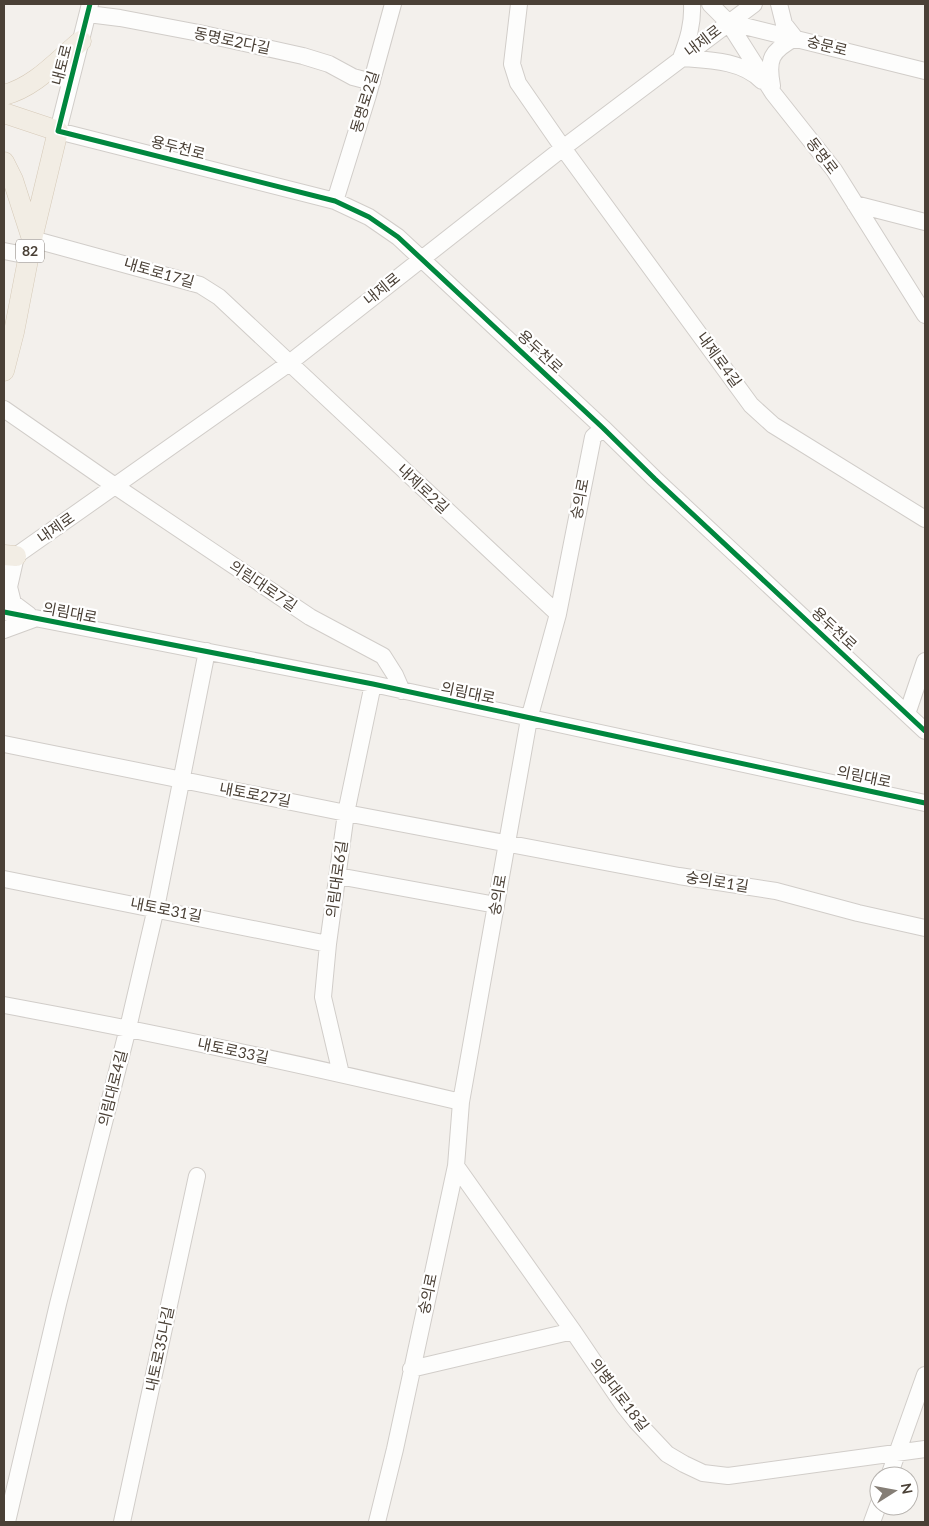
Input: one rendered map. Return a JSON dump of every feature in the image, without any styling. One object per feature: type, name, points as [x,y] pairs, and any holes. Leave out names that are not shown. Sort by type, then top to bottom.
[{"type":"main road","points":[[4,95],[17,92],[29,85],[81,41]]},
{"type":"main road","points":[[4,113],[58,131]]},
{"type":"main road","name":"내토로","points":[[4,371],[9,331],[58,131]]},
{"type":"main road","points":[[4,162],[13,180],[30,248]]},
{"type":"street","name":"동명로2길","points":[[335,200],[372,82],[393,4]]},
{"type":"street","name":"내제로4길","points":[[519,4],[512,64],[518,83],[563,148],[737,386],[756,410],[773,425],[925,519]]},
{"type":"street","points":[[692,4],[692,21],[681,58],[718,60],[751,71],[773,93]]},
{"type":"street","name":"동명로","points":[[710,4],[728,22],[773,93],[834,170],[925,315]]},
{"type":"street","name":"내제로","points":[[8,559],[288,364],[563,148],[754,4]]},
{"type":"street","points":[[773,93],[769,68],[774,54],[782,45],[795,38],[784,24],[780,4]]},
{"type":"street","name":"동명로2다길","points":[[89,9],[120,18],[303,56],[329,64],[353,77],[372,82]]},
{"type":"street","name":"내토로","points":[[58,131],[89,9]]},
{"type":"street","name":"숭문로","points":[[728,22],[925,70]]},
{"type":"street","name":"용두천로","points":[[58,131],[335,200],[369,217],[398,237],[925,731]]},
{"type":"street","points":[[855,204],[925,222]]},
{"type":"street","name":"내토로17길","points":[[4,251],[30,248],[200,285],[219,298],[288,364]]},
{"type":"street","name":"내제로2길","points":[[288,364],[558,614]]},
{"type":"street","points":[[4,409],[115,486]]},
{"type":"street","name":"숭의로","points":[[377,1522],[395,1449],[456,1166],[461,1102],[529,719],[558,614],[592,437],[603,428]]},
{"type":"street","name":"의림대로7길","points":[[115,486],[310,617],[383,656],[390,665],[402,691]]},
{"type":"street","points":[[8,559],[9,588],[13,603],[34,619]]},
{"type":"street","name":"의림대로","points":[[4,612],[373,684],[925,803]]},
{"type":"street","points":[[4,630],[34,619]]},
{"type":"street","name":"의림대로4길","points":[[7,1522],[58,1304],[128,1028],[156,908],[208,651]]},
{"type":"street","points":[[907,714],[925,661]]},
{"type":"street","name":"의림대로6길","points":[[341,1074],[323,996],[328,944],[346,813],[373,684]]},
{"type":"street","name":"내토로27길","points":[[4,744],[346,813],[507,843]]},
{"type":"street","name":"숭의로1길","points":[[507,843],[679,876],[776,891],[858,914],[925,928]]},
{"type":"street","points":[[338,876],[496,905]]},
{"type":"street","name":"내토로31길","points":[[4,879],[328,944]]},
{"type":"street","name":"내토로33길","points":[[4,1005],[128,1028],[461,1102]]},
{"type":"street","name":"의병대로18길","points":[[456,1166],[624,1406],[667,1454],[703,1473],[728,1476],[925,1449]]},
{"type":"street","name":"내토로35나길","points":[[122,1522],[197,1176]]},
{"type":"street","points":[[411,1369],[573,1331]]},
{"type":"street","points":[[892,1466],[925,1375]]},
{"type":"cycle path","points":[[90,4],[58,131],[335,201],[369,217],[398,237],[925,731]]},
{"type":"cycle path","points":[[4,612],[373,684],[925,803]]}]
